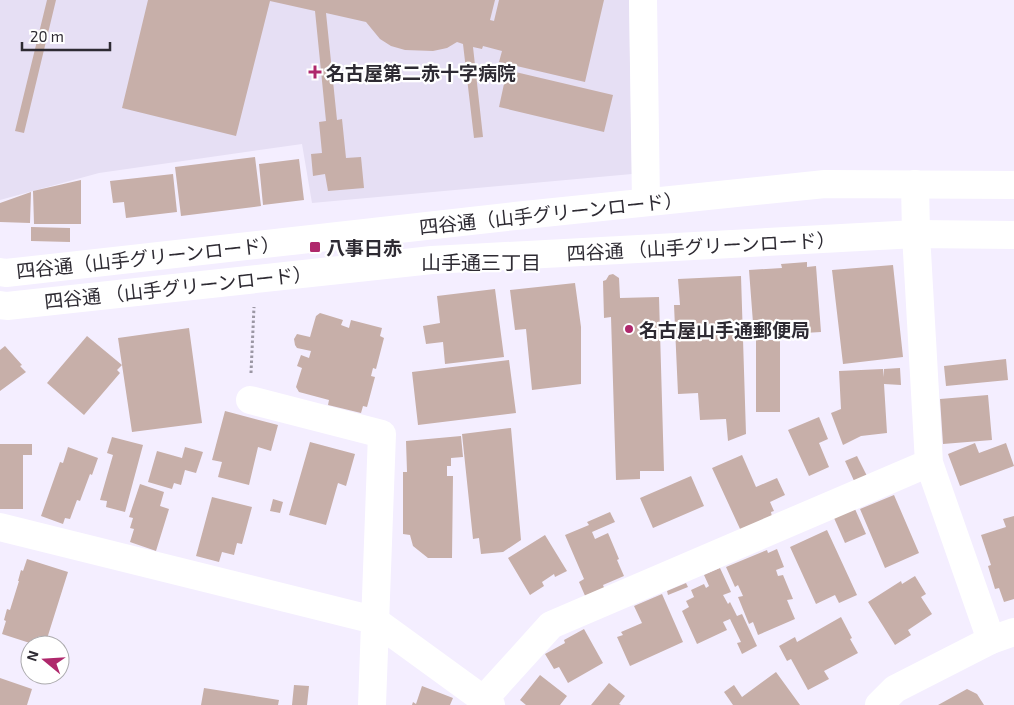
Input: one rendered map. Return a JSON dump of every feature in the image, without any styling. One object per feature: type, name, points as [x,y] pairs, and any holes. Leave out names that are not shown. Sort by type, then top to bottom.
[{"type":"street","points":[[643,0],[646,202]]},
{"type":"street","name":"四谷通（山手グリーンロード）","points":[[0,272],[6,273],[825,184],[1014,184]]},
{"type":"street","points":[[879,705],[895,689],[1003,636],[929,463],[914,184]]},
{"type":"street","name":"四谷通 （山手グリーンロード）","points":[[0,305],[7,306],[432,260],[916,234],[1014,235]]},
{"type":"street","points":[[250,400],[382,434],[372,705]]},
{"type":"street","points":[[0,527],[374,620],[487,702],[551,625],[929,463]]},
{"type":"path","points":[[250,400],[256,279]]},
{"type":"shaded area","name":"名古屋第二赤十字病院","points":[[0,0],[629,0],[632,174],[312,203],[302,144],[99,173],[0,200]]},
{"type":"building","points":[[47,0],[56,0],[24,133],[15,131]]},
{"type":"building","points":[[148,0],[495,0],[490,20],[494,21],[499,0],[604,0],[585,82],[499,62],[502,51],[483,46],[482,49],[473,47],[483,137],[474,138],[463,44],[457,42],[447,48],[433,51],[405,50],[391,46],[380,39],[366,22],[326,13],[337,120],[342,119],[346,158],[361,157],[364,188],[328,191],[325,174],[313,176],[311,154],[322,153],[319,122],[326,121],[315,11],[270,1],[236,136],[122,108]]},
{"type":"building","points":[[507,70],[613,95],[604,132],[499,107]]},
{"type":"building","points":[[255,157],[261,206],[181,216],[175,167]]},
{"type":"building","points":[[299,159],[304,200],[263,205],[259,164]]},
{"type":"building","points":[[173,174],[177,212],[126,218],[124,202],[113,203],[110,181]]},
{"type":"building","points":[[81,180],[81,224],[34,224],[33,191]]},
{"type":"building","points":[[31,192],[30,223],[0,222],[0,203]]},
{"type":"building","points":[[31,227],[70,228],[70,242],[31,241]]},
{"type":"building","points":[[807,262],[807,267],[816,266],[821,332],[754,336],[749,270],[782,268],[781,264]]},
{"type":"building","points":[[893,265],[903,357],[843,364],[832,270]]},
{"type":"building","points":[[613,274],[619,278],[620,298],[659,297],[664,471],[640,471],[640,479],[616,480],[611,317],[604,318],[603,281]]},
{"type":"building","points":[[741,276],[746,434],[728,441],[726,419],[700,420],[698,393],[678,394],[674,305],[680,305],[678,279]]},
{"type":"building","points":[[575,283],[581,327],[581,384],[532,390],[526,329],[515,330],[510,290]]},
{"type":"building","points":[[495,289],[504,357],[445,364],[443,342],[426,344],[423,326],[440,323],[437,296]]},
{"type":"building","points":[[320,313],[343,320],[341,325],[349,328],[351,320],[382,328],[380,336],[384,338],[376,369],[373,368],[371,376],[375,377],[367,407],[363,406],[361,413],[328,405],[329,400],[299,392],[296,387],[302,368],[297,366],[301,355],[309,358],[311,351],[297,348],[294,339],[297,334],[310,337],[316,316]]},
{"type":"building","points":[[189,328],[202,423],[132,432],[118,338]]},
{"type":"building","points":[[87,336],[122,365],[117,370],[120,373],[84,415],[47,383]]},
{"type":"building","points":[[756,340],[780,340],[780,412],[756,412]]},
{"type":"building","points":[[5,346],[26,372],[0,391],[0,350]]},
{"type":"building","points":[[1006,359],[1008,380],[946,386],[944,366]]},
{"type":"building","points":[[509,360],[516,413],[418,425],[412,372]]},
{"type":"building","points":[[900,368],[901,385],[884,384],[887,433],[861,436],[843,445],[831,413],[841,409],[839,371],[883,369],[884,377],[884,369]]},
{"type":"building","points":[[988,395],[992,440],[943,444],[940,399]]},
{"type":"building","points":[[225,411],[278,425],[271,451],[258,447],[249,485],[218,477],[222,462],[212,460]]},
{"type":"building","points":[[819,417],[828,439],[819,443],[829,467],[809,476],[788,430]]},
{"type":"building","points":[[511,428],[521,540],[503,552],[481,554],[479,538],[473,539],[462,434]]},
{"type":"building","points":[[461,436],[463,457],[451,458],[451,466],[447,466],[447,476],[453,476],[452,558],[428,558],[413,546],[410,535],[403,534],[403,472],[407,472],[406,441]]},
{"type":"building","points":[[112,437],[143,445],[125,512],[106,507],[107,501],[100,500],[113,455],[107,453]]},
{"type":"building","points":[[310,442],[355,454],[346,486],[338,483],[326,525],[289,515]]},
{"type":"building","points":[[975,443],[979,453],[1006,443],[1014,466],[960,486],[948,454]]},
{"type":"building","points":[[0,444],[32,444],[32,455],[23,455],[23,509],[0,509]]},
{"type":"building","points":[[68,447],[98,458],[80,501],[77,500],[70,519],[65,518],[63,524],[41,516],[60,462],[63,463]]},
{"type":"building","points":[[185,447],[203,452],[196,473],[185,470],[181,485],[174,483],[172,489],[148,482],[157,451],[182,458]]},
{"type":"building","points":[[742,455],[756,487],[777,478],[785,495],[770,502],[774,511],[771,512],[772,517],[741,531],[712,468]]},
{"type":"building","points":[[857,456],[868,478],[855,483],[845,461]]},
{"type":"building","points":[[691,476],[704,506],[653,528],[640,498]]},
{"type":"building","points":[[140,484],[164,492],[160,506],[169,509],[156,551],[130,542],[134,529],[130,528],[133,518],[129,517]]},
{"type":"building","points":[[894,495],[919,553],[885,568],[860,509]]},
{"type":"building","points":[[212,497],[252,507],[242,544],[237,543],[234,555],[222,552],[219,562],[196,556]]},
{"type":"building","points":[[273,499],[283,502],[280,513],[270,511]]},
{"type":"building","points":[[855,509],[866,534],[845,543],[834,518]]},
{"type":"building","points":[[610,512],[615,522],[592,532],[595,539],[608,533],[624,576],[603,585],[605,590],[586,598],[579,582],[584,579],[565,535],[589,525],[587,522]]},
{"type":"building","points":[[1014,516],[1014,599],[1004,602],[999,588],[995,589],[988,566],[991,565],[981,535],[1006,527],[1003,519]]},
{"type":"building","points":[[827,530],[857,595],[839,603],[835,595],[816,604],[790,547]]},
{"type":"building","points":[[545,535],[567,571],[555,577],[554,574],[542,582],[544,586],[530,595],[508,558]]},
{"type":"building","points":[[777,549],[784,567],[776,570],[778,576],[783,575],[793,599],[787,600],[795,619],[758,635],[753,622],[749,624],[738,597],[743,596],[738,585],[735,587],[726,567],[767,550],[768,553]]},
{"type":"building","points":[[27,559],[68,572],[48,635],[20,635],[20,640],[2,634],[7,609],[10,610],[21,570],[23,571]]},
{"type":"building","points":[[720,568],[731,592],[723,595],[728,604],[730,602],[737,616],[742,614],[757,646],[742,654],[737,643],[741,642],[730,619],[723,622],[727,630],[697,644],[682,611],[689,607],[686,601],[694,597],[691,590],[704,584],[706,588],[709,586],[704,575]]},
{"type":"building","points":[[915,576],[926,594],[921,597],[932,614],[908,630],[911,635],[895,645],[868,602],[901,581],[902,584]]},
{"type":"building","points":[[686,583],[688,587],[668,595],[667,591]]},
{"type":"building","points":[[662,594],[683,642],[630,666],[617,637],[623,635],[621,632],[642,623],[634,606]]},
{"type":"building","points":[[841,617],[858,653],[824,671],[829,679],[808,690],[791,659],[787,661],[779,646],[795,637],[797,642]]},
{"type":"building","points":[[584,629],[603,663],[568,683],[559,667],[554,669],[545,654],[565,643],[564,640]]},
{"type":"building","points":[[776,672],[800,705],[733,705],[724,692],[734,685],[742,697]]},
{"type":"building","points":[[540,675],[567,696],[560,705],[526,705],[520,700]]},
{"type":"building","points":[[0,678],[32,689],[27,705],[0,705]]},
{"type":"building","points":[[609,683],[625,696],[619,704],[621,705],[591,705]]},
{"type":"building","points":[[294,685],[309,686],[307,705],[292,705]]},
{"type":"building","points":[[422,686],[453,698],[450,705],[412,705],[413,702],[416,704]]},
{"type":"building","points":[[204,688],[279,700],[278,705],[201,705]]},
{"type":"building","points":[[967,689],[977,694],[984,705],[938,705]]},
{"type":"place","name":"名古屋第二赤十字病院","points":[[315,72]]},
{"type":"place","name":"八事日赤","points":[[315,247]]},
{"type":"place","name":"名古屋山手通郵便局","points":[[629,329]]},
{"type":"district","name":"山手通三丁目","points":[[481,262]]}]
